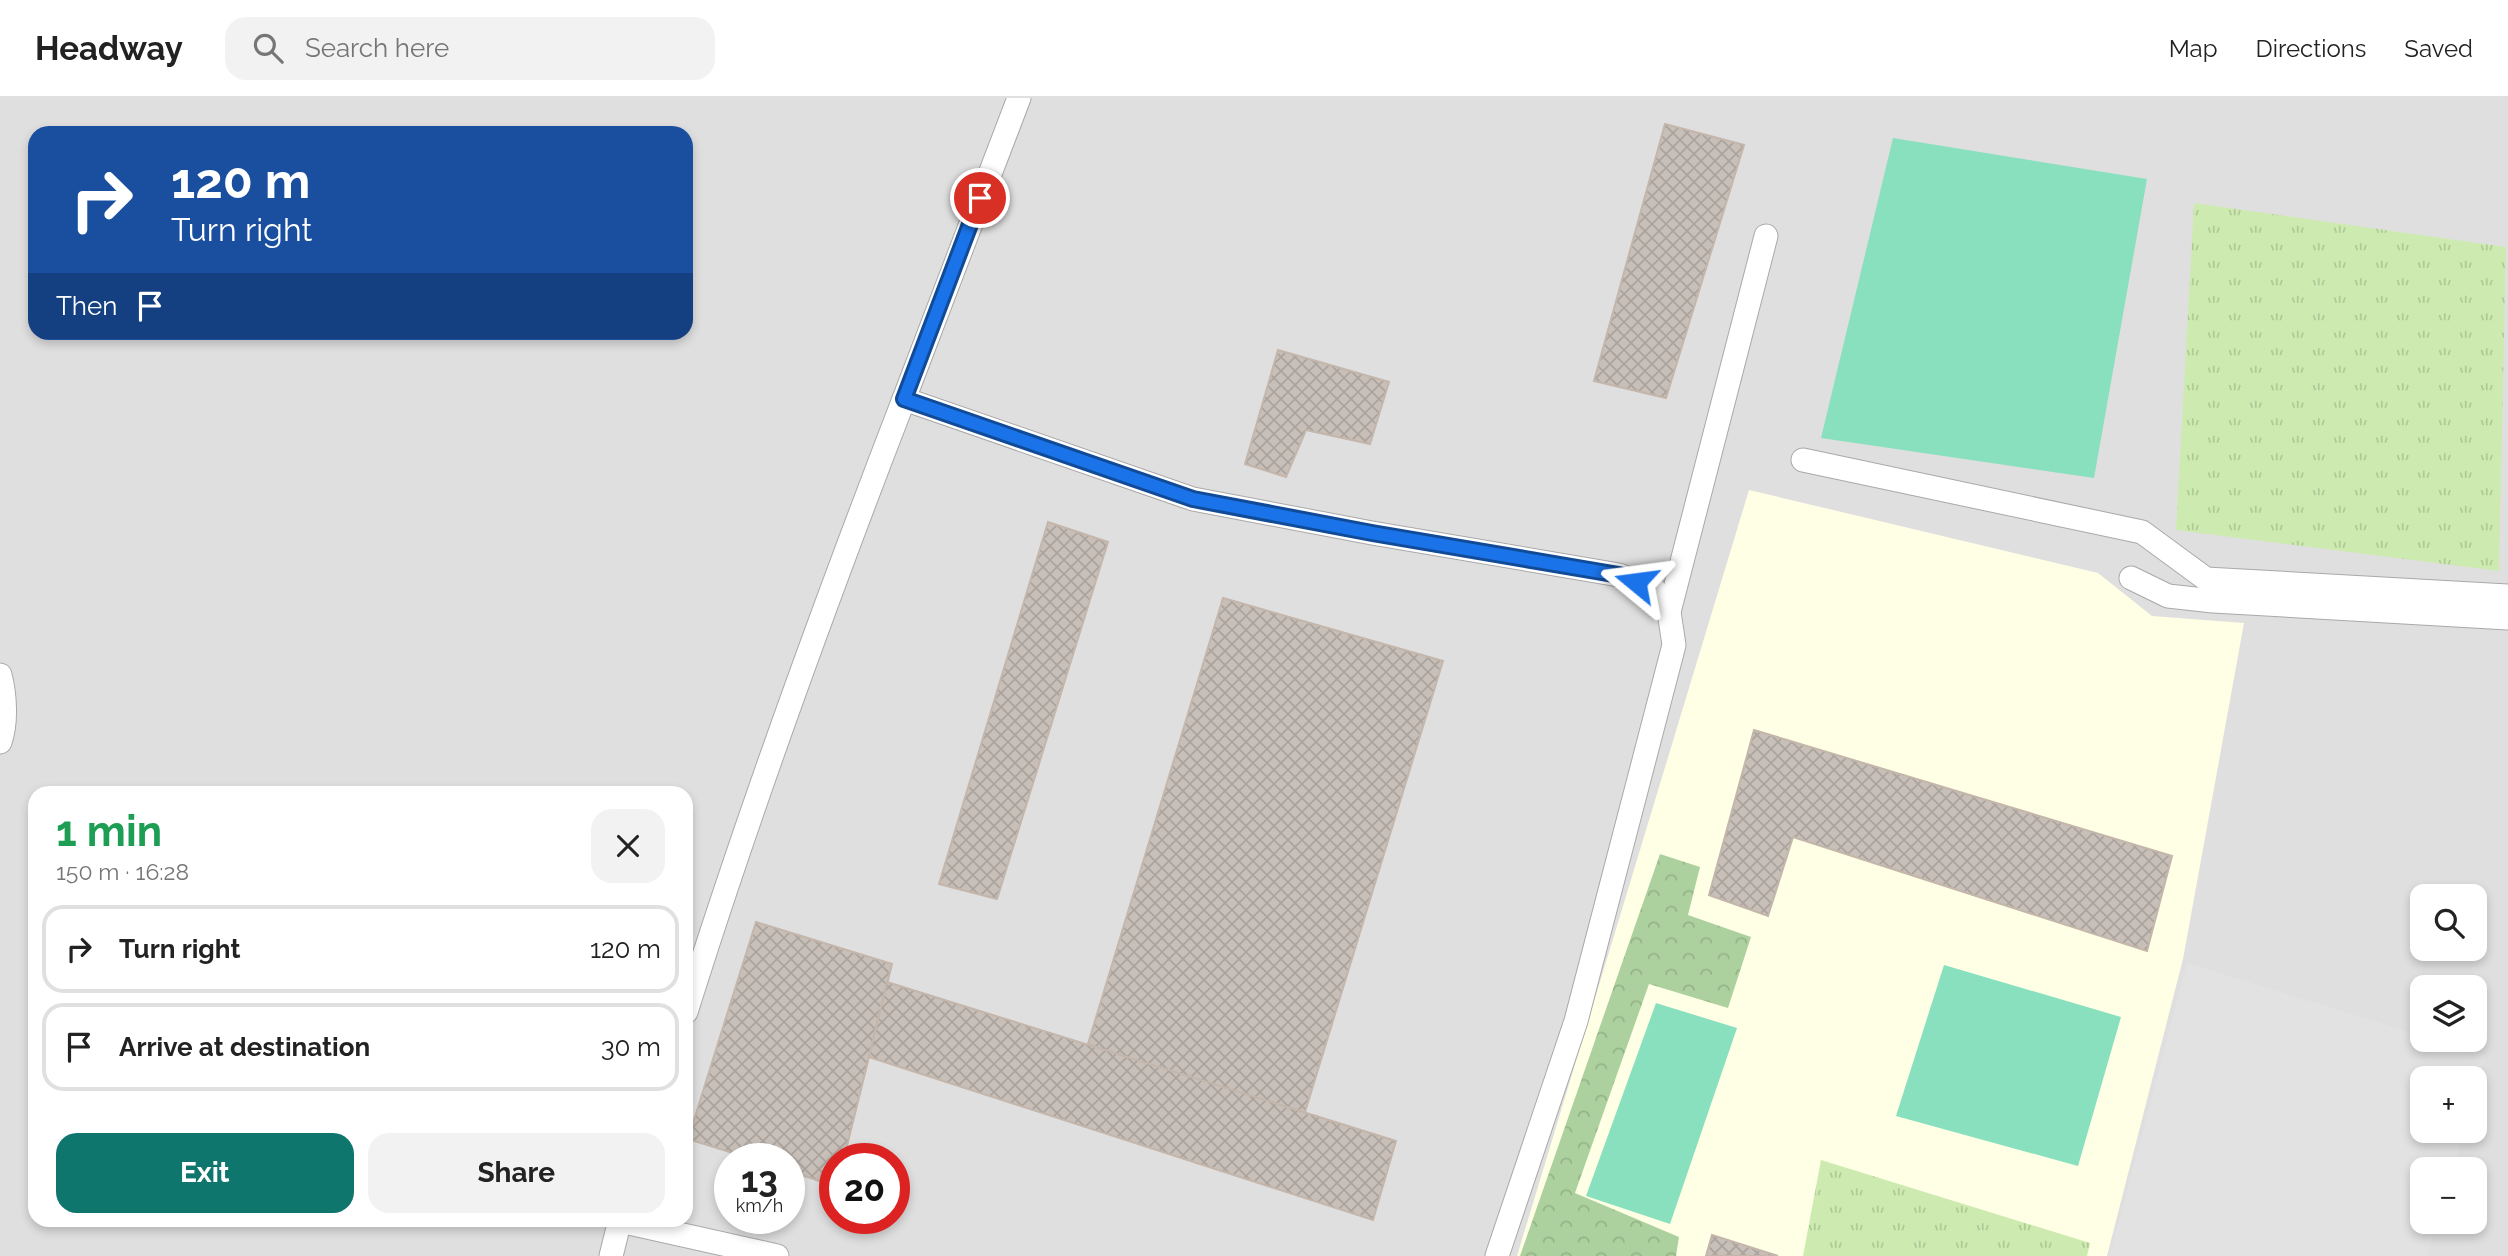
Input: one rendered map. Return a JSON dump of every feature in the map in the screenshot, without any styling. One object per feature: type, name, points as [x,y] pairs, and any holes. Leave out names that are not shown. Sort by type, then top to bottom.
[{"type":"lane","points":[[693,990],[732,870],[847,546],[1019,98]]},
{"type":"lane","points":[[1497,1256],[1576,1021],[1674,645],[1669,612],[1766,236]]},
{"type":"lane","points":[[904,399],[1193,499],[1619,575],[1654,589],[1669,612]]},
{"type":"lane","points":[[1802,460],[2142,532],[2206,579],[2508,596]]},
{"type":"lane","points":[[2131,578],[2168,596],[2190,599],[2284,607],[2508,618]]},
{"type":"lane","points":[[0,675],[3,687],[3,734],[0,742]]},
{"type":"lane","points":[[611,1256],[618,1227]]},
{"type":"lane","points":[[647,1227],[777,1256]]},
{"type":"shaded area","points":[[0,98],[2508,98],[2508,1256],[0,1256]]},
{"type":"shaded area","points":[[1749,490],[2098,573],[2152,616],[2244,623],[2183,959],[2107,1256],[1517,1256]]},
{"type":"shaded area","points":[[2187,963],[2410,1032],[2410,1052],[2476,1052],[2486,1055],[2483,1066],[2410,1066],[2410,1143],[2461,1143],[2456,1157],[2410,1157],[2410,1234],[2433,1234],[2427,1256],[2110,1256]]},
{"type":"green space","points":[[1893,138],[2147,179],[2094,478],[1821,438]]},
{"type":"green space","points":[[2194,203],[2506,247],[2499,571],[2176,530]]},
{"type":"green space","points":[[1660,854],[1700,867],[1688,915],[1751,937],[1728,1008],[1649,984],[1575,1193],[1679,1237],[1676,1256],[1520,1256]]},
{"type":"green space","points":[[1944,965],[2121,1017],[2078,1166],[1896,1116]]},
{"type":"green space","points":[[1656,1003],[1737,1028],[1670,1224],[1586,1196]]},
{"type":"green space","points":[[1821,1160],[2090,1243],[2087,1256],[1803,1256]]},
{"type":"building","points":[[1665,124],[1744,145],[1666,398],[1594,381]]},
{"type":"building","points":[[1278,350],[1389,382],[1370,444],[1306,430],[1286,477],[1245,464]]},
{"type":"building","points":[[1048,522],[1108,542],[997,899],[939,884]]},
{"type":"building","points":[[1223,598],[1443,661],[1302,1122],[1088,1044]]},
{"type":"building","points":[[1754,730],[2172,856],[2147,951],[1793,837],[1768,916],[1709,895]]},
{"type":"building","points":[[756,922],[892,964],[848,1143],[819,1143],[819,1181],[805,1176],[805,1143],[714,1143],[714,1147],[693,1141],[693,1123]]},
{"type":"building","points":[[887,982],[1396,1141],[1373,1220],[869,1057]]},
{"type":"building","points":[[1712,1235],[1778,1256],[1706,1256]]},
{"type":"route","points":[[980,198],[904,399],[1193,499],[1619,575],[1636,582]]}]
